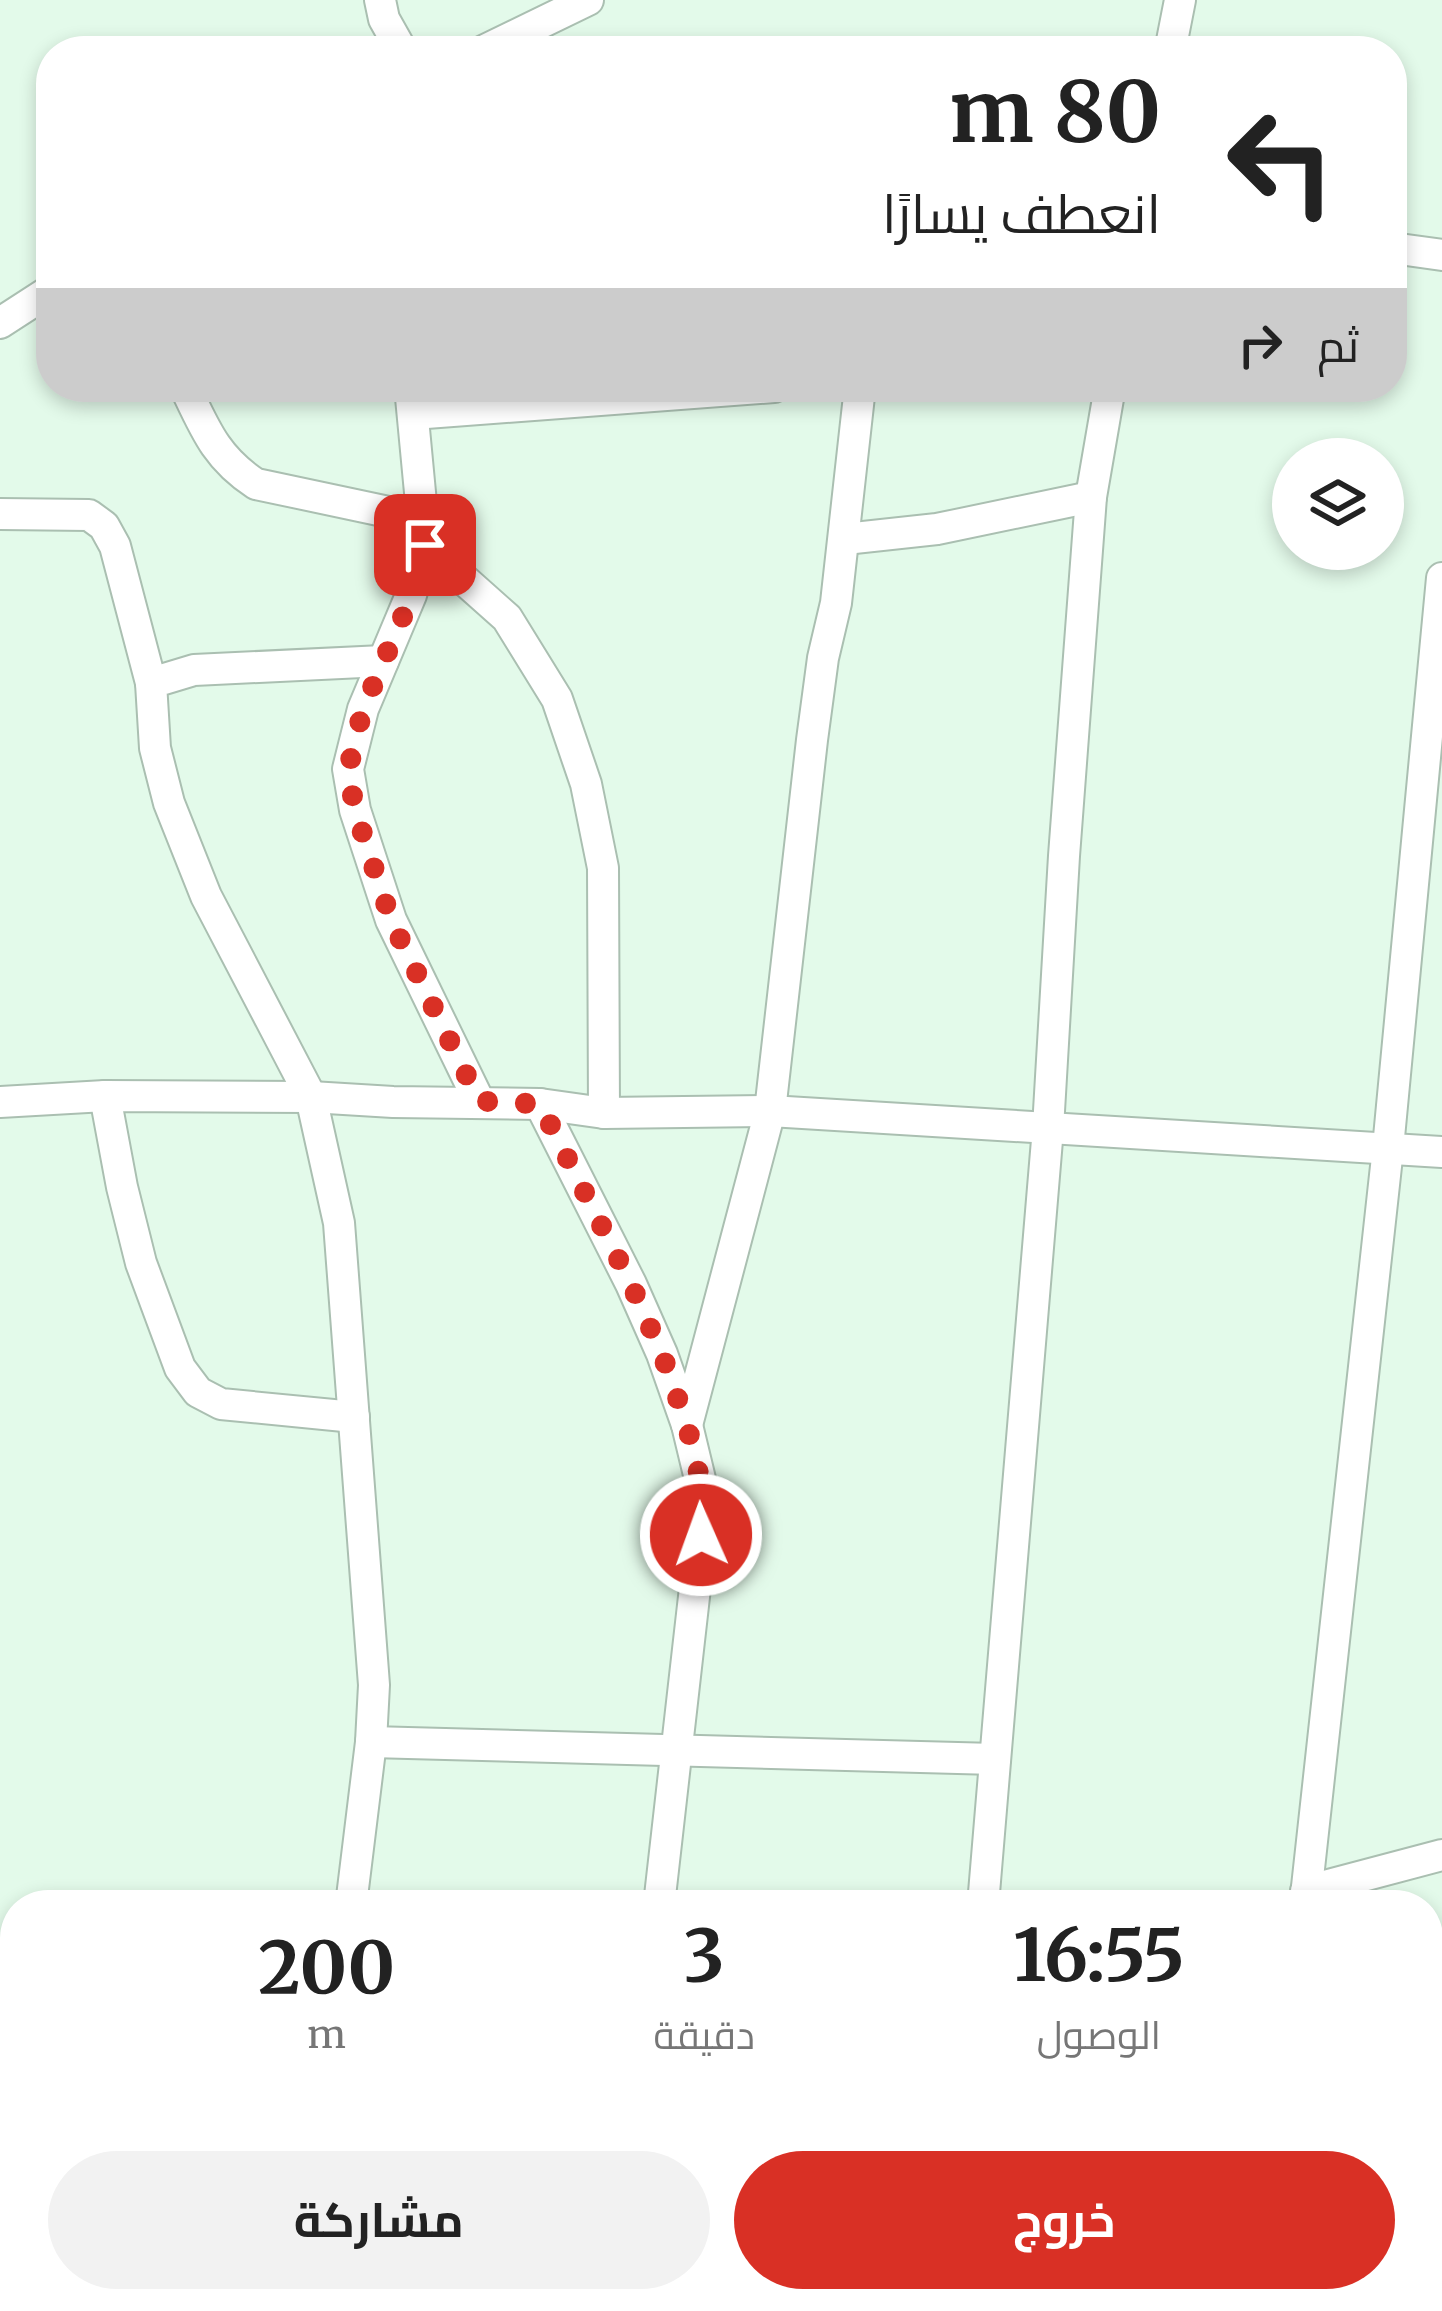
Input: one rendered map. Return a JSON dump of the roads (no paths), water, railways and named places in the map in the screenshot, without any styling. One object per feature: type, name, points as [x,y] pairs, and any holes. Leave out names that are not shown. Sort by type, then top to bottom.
[{"type":"street","points":[[380,0],[394,36]]},
{"type":"street","points":[[513,36],[588,0]]},
{"type":"street","points":[[1173,36],[1180,0]]},
{"type":"street","points":[[1407,250],[1442,255]]},
{"type":"street","points":[[0,323],[36,300]]},
{"type":"street","points":[[192,402],[211,442],[233,469],[256,484],[423,532],[507,618],[557,699],[586,784],[603,868],[604,1113]]},
{"type":"street","points":[[412,402],[423,532],[412,595],[363,709],[348,770],[355,810],[391,920],[479,1101]]},
{"type":"street","points":[[687,1425],[770,1111],[815,719],[845,539],[859,402]]},
{"type":"street","points":[[984,1890],[1048,1128],[1091,497],[1107,402]]},
{"type":"street","points":[[845,539],[937,529],[1091,497]]},
{"type":"street","points":[[0,514],[89,515],[104,526],[116,546],[151,683],[155,748],[176,821],[206,896],[311,1096],[339,1223],[374,1685],[353,1890]]},
{"type":"street","points":[[1307,1890],[1388,1148],[1442,578]]},
{"type":"street","points":[[151,683],[194,670],[383,661]]},
{"type":"street","points":[[0,1102],[105,1096],[311,1096],[540,1104],[604,1113],[770,1111],[1442,1152]]},
{"type":"street","points":[[105,1096],[141,1263],[180,1368],[198,1392],[221,1404],[354,1418]]},
{"type":"street","points":[[540,1104],[662,1354],[700,1479],[701,1535],[661,1890]]},
{"type":"street","points":[[371,1742],[995,1759]]},
{"type":"street","points":[[1331,1890],[1442,1855]]}]
